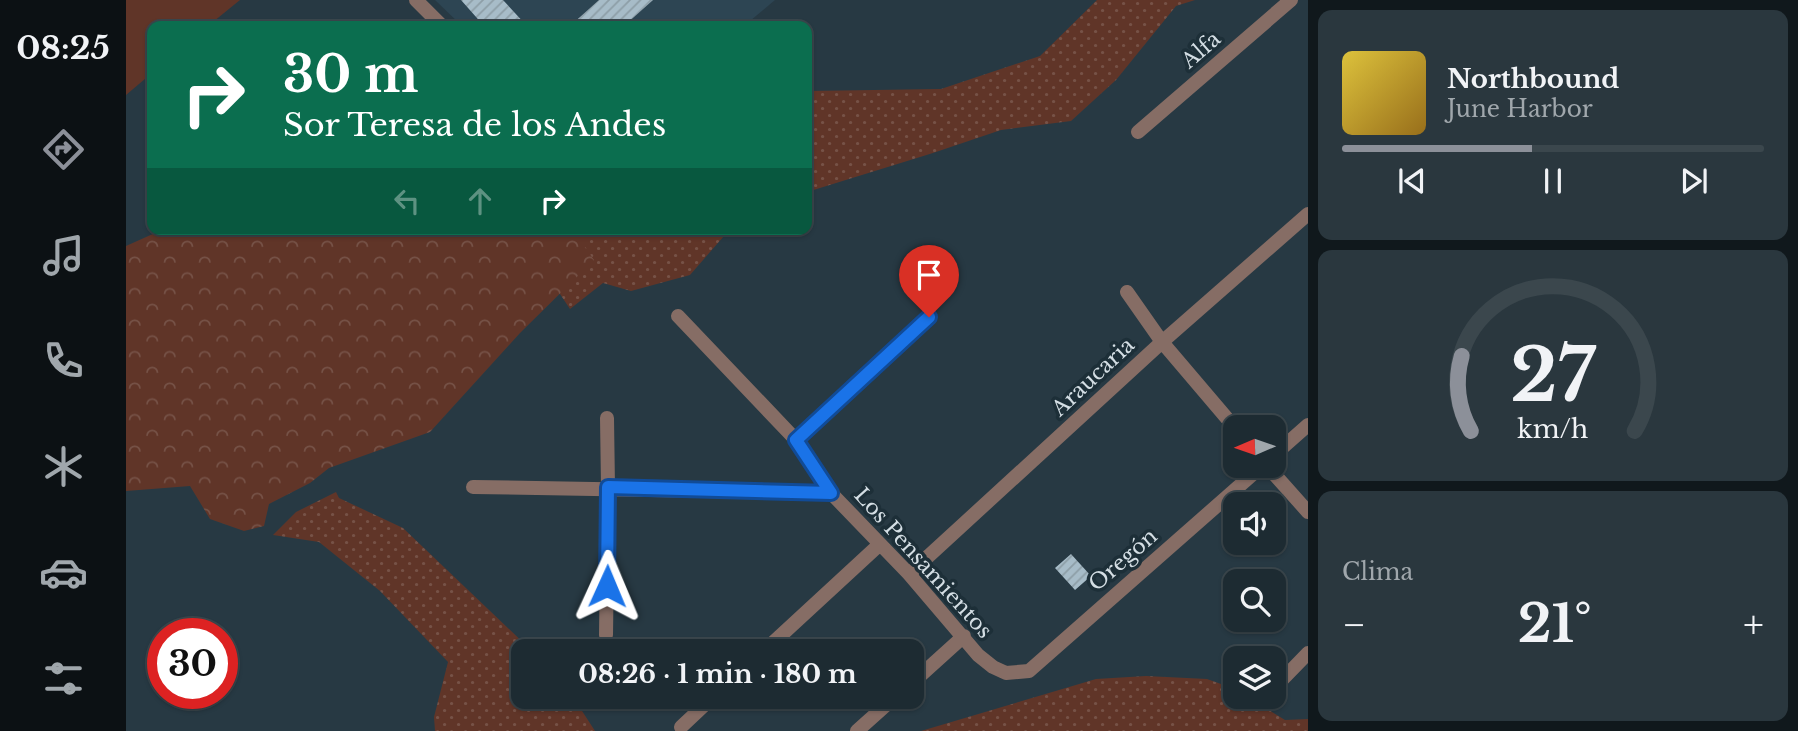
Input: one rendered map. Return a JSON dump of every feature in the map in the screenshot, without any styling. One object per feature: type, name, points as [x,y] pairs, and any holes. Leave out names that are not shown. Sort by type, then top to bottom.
[{"type":"street","points":[[416,0],[437,21]]},
{"type":"street","name":"Alfa","points":[[1138,132],[1291,0]]},
{"type":"street","name":"Araucaria","points":[[909,574],[1162,342],[1308,214]]},
{"type":"street","points":[[1127,292],[1162,342],[1224,415]]},
{"type":"street","name":"Los Pensamientos","points":[[678,316],[796,440],[831,493],[909,574],[978,655],[1006,673]]},
{"type":"street","points":[[796,440],[929,317]]},
{"type":"street","points":[[606,635],[607,418]]},
{"type":"street","points":[[1286,444],[1308,425]]},
{"type":"street","name":"Oregón","points":[[1006,673],[1028,671],[1250,478]]},
{"type":"street","points":[[1275,478],[1308,512]]},
{"type":"street","points":[[473,487],[608,487],[831,493]]},
{"type":"street","points":[[777,639],[880,544]]},
{"type":"street","points":[[924,671],[964,636]]},
{"type":"street","points":[[1286,676],[1308,653]]},
{"type":"street","points":[[681,727],[700,709]]},
{"type":"street","points":[[857,731],[882,709]]},
{"type":"shaded area","points":[[435,0],[775,0],[750,21],[457,21]]},
{"type":"green space","points":[[126,0],[240,0],[214,21],[147,21],[147,77],[126,95]]},
{"type":"green space","points":[[1097,0],[1195,0],[1176,6],[1116,80],[1071,121],[1001,130],[812,190],[812,91],[941,89],[1040,56]]},
{"type":"green space","points":[[151,235],[576,235],[594,260],[520,333],[430,432],[329,468],[310,483],[269,504],[264,526],[244,531],[210,519],[190,486],[126,491],[126,246]]},
{"type":"green space","points":[[534,235],[726,235],[690,275],[631,291],[603,283],[570,309],[544,270]]},
{"type":"green space","points":[[336,492],[339,498],[403,528],[519,639],[511,639],[511,709],[581,709],[595,731],[435,731],[434,717],[448,662],[380,591],[319,542],[273,535],[296,512]]},
{"type":"green space","points":[[1146,676],[1207,679],[1223,685],[1223,709],[1267,709],[1285,720],[1308,719],[1308,731],[921,731],[1096,679]]},
{"type":"building","points":[[461,0],[503,0],[522,21],[480,21]]},
{"type":"building","points":[[599,0],[653,0],[630,21],[576,21]]},
{"type":"building","points":[[1071,554],[1091,576],[1075,590],[1055,568]]},
{"type":"route","points":[[607,586],[608,487],[831,493],[796,440],[929,317]]}]
